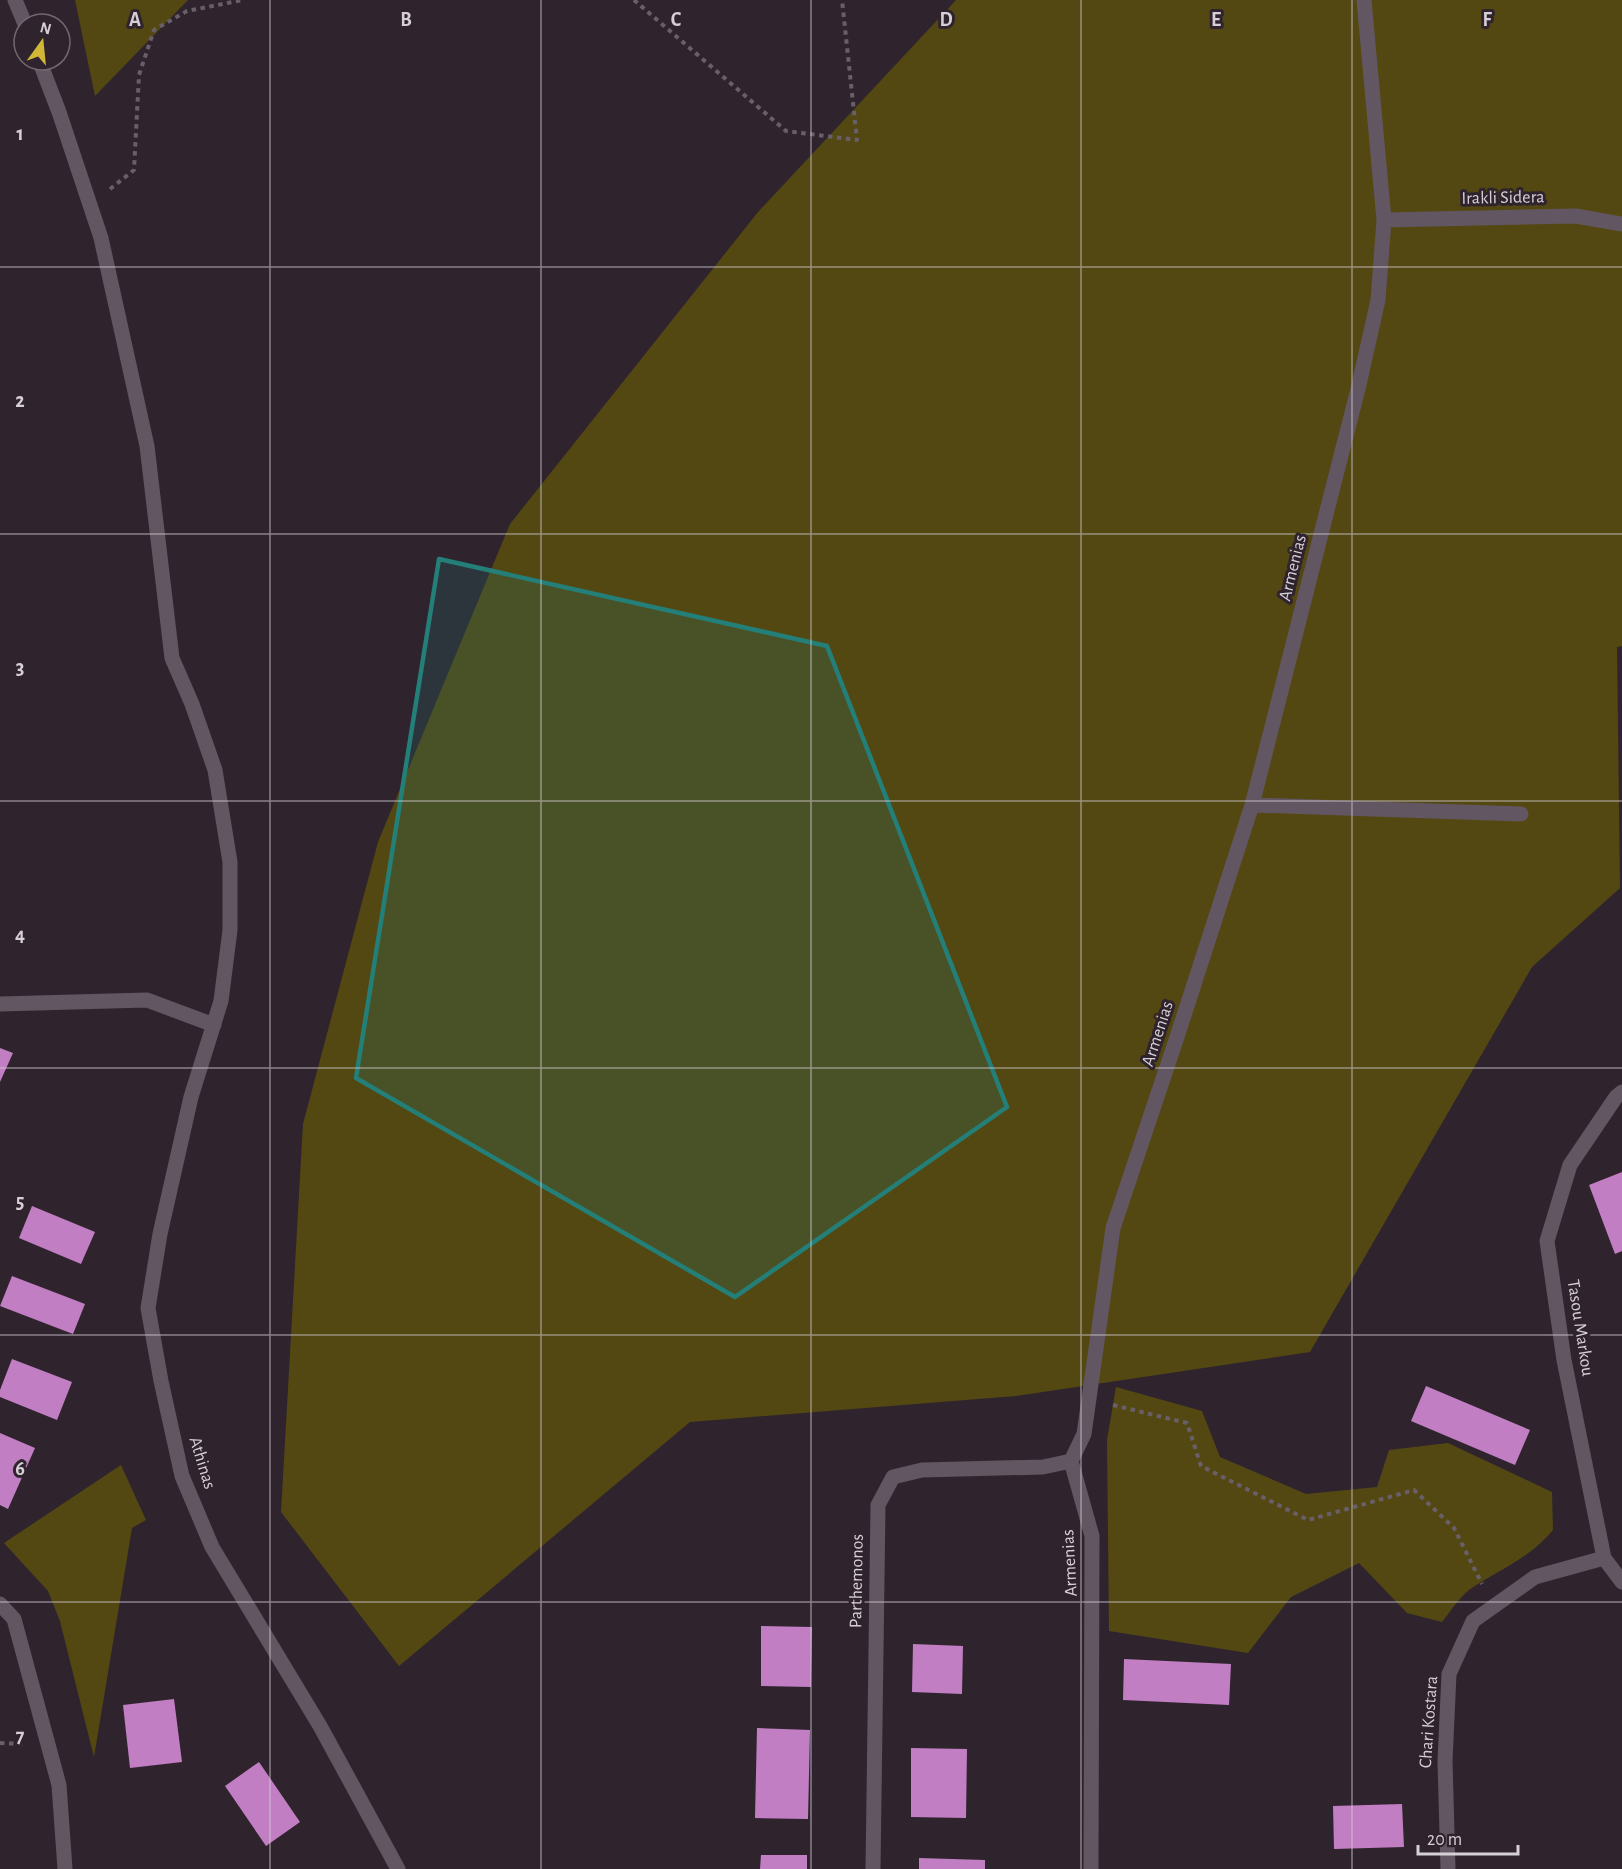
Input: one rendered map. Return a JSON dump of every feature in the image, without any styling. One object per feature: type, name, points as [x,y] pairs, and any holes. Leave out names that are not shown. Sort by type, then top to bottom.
[{"type":"street","name":"Armenias","points":[[1091,1869],[1092,1536],[1071,1461],[1084,1434],[1113,1228],[1178,1037],[1252,805],[1378,300],[1383,220],[1364,0]]},
{"type":"street","name":"Athinas","points":[[44,72],[101,238],[147,446],[172,658],[192,704],[215,770],[230,862],[230,930],[221,1001],[191,1097],[174,1167],[148,1308],[161,1381],[182,1476],[212,1547],[320,1725],[398,1869]]},
{"type":"street","name":"Irakli Sidera","points":[[1383,220],[1576,216],[1622,224]]},
{"type":"street","points":[[1252,805],[1521,814]]},
{"type":"street","points":[[0,1004],[147,1000],[214,1025]]},
{"type":"street","name":"Tasou Markou","points":[[1622,1092],[1616,1096],[1570,1165],[1547,1240],[1564,1360],[1604,1557],[1622,1582]]},
{"type":"street","name":"Parthemonos","points":[[873,1869],[878,1505],[893,1477],[922,1470],[1043,1467],[1071,1461]]},
{"type":"street","name":"Chari Kostara","points":[[1448,1869],[1445,1761],[1449,1674],[1473,1622],[1535,1577],[1604,1557]]},
{"type":"street","points":[[0,1604],[14,1619],[59,1785],[65,1869]]},
{"type":"path","points":[[89,204],[134,170],[140,75],[154,30],[187,11],[243,0]]},
{"type":"path","points":[[634,0],[786,131],[857,140],[842,0]]},
{"type":"path","points":[[1089,1400],[1187,1423],[1201,1466],[1308,1520],[1413,1490],[1454,1528],[1493,1607]]},
{"type":"highlighted area","points":[[439,559],[827,646],[1007,1107],[735,1297],[356,1078]]},
{"type":"shaded area","points":[[75,0],[188,0],[95,96]]},
{"type":"shaded area","points":[[956,0],[1622,0],[1622,646],[1617,647],[1620,888],[1532,967],[1310,1352],[1016,1396],[690,1422],[399,1666],[281,1512],[303,1124],[378,842],[510,524],[758,212]]},
{"type":"shaded area","points":[[1116,1387],[1202,1411],[1220,1457],[1306,1494],[1377,1487],[1389,1450],[1448,1443],[1552,1492],[1553,1530],[1523,1557],[1469,1590],[1442,1622],[1407,1613],[1359,1563],[1291,1597],[1248,1653],[1109,1631],[1107,1440]]},
{"type":"shaded area","points":[[121,1465],[146,1520],[132,1528],[94,1757],[60,1621],[48,1591],[4,1543]]},
{"type":"building","points":[[0,1048],[13,1053],[0,1082]]},
{"type":"building","points":[[1622,1172],[1622,1251],[1615,1254],[1589,1185]]},
{"type":"building","points":[[32,1206],[95,1232],[81,1264],[19,1238]]},
{"type":"building","points":[[12,1276],[85,1304],[73,1334],[0,1306]]},
{"type":"building","points":[[12,1359],[72,1382],[57,1420],[0,1397],[0,1390]]},
{"type":"building","points":[[1426,1386],[1530,1430],[1515,1465],[1411,1421]]},
{"type":"building","points":[[0,1433],[35,1448],[8,1509],[0,1505]]},
{"type":"building","points":[[761,1626],[812,1627],[811,1687],[761,1686]]},
{"type":"building","points":[[913,1644],[963,1646],[962,1694],[912,1692]]},
{"type":"building","points":[[1124,1659],[1231,1664],[1229,1705],[1123,1700]]},
{"type":"building","points":[[174,1699],[182,1762],[130,1768],[123,1705]]},
{"type":"building","points":[[757,1728],[810,1730],[808,1819],[755,1818]]},
{"type":"building","points":[[911,1748],[967,1749],[966,1818],[911,1817]]},
{"type":"building","points":[[259,1762],[300,1822],[266,1846],[225,1786]]},
{"type":"building","points":[[1402,1804],[1404,1847],[1334,1849],[1333,1806]]},
{"type":"building","points":[[761,1855],[807,1855],[807,1869],[760,1869]]},
{"type":"building","points":[[919,1858],[985,1860],[985,1869],[919,1869]]}]
